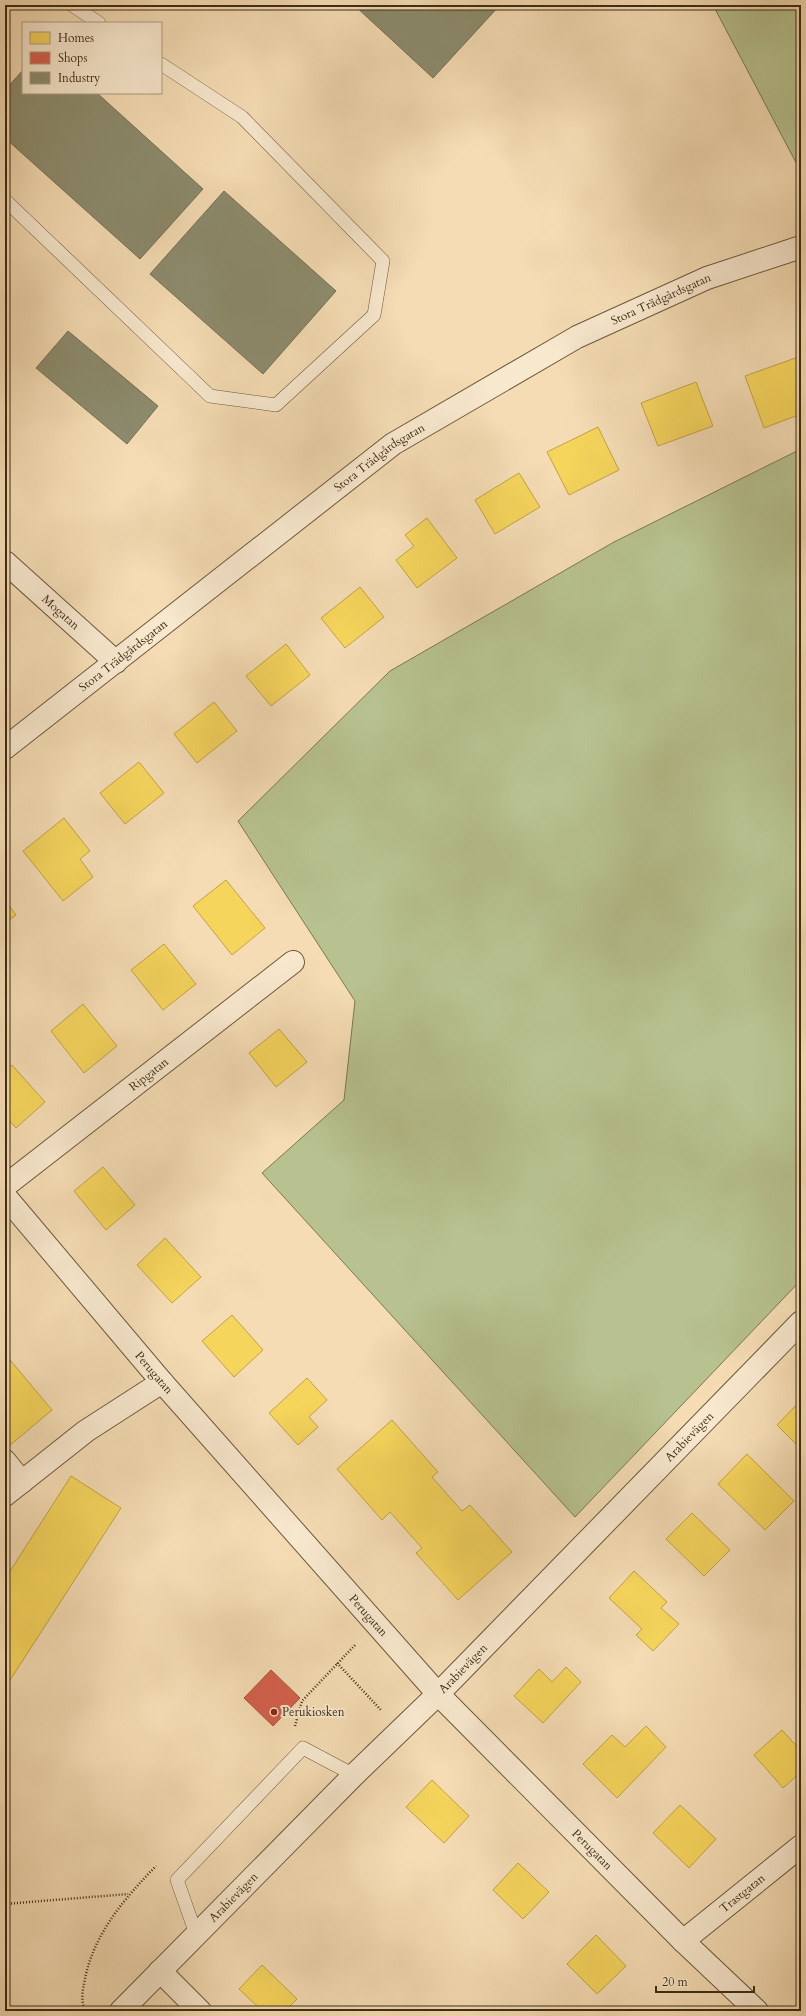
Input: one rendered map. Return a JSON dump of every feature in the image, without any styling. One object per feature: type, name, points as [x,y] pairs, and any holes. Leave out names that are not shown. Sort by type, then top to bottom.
[{"type":"street","name":"Stora Trädgårdsgatan","points":[[5,748],[393,444],[577,337],[707,278],[801,247]]},
{"type":"street","name":"Mogatan","points":[[5,562],[116,662]]},
{"type":"street","name":"Ripgatan","points":[[5,1186],[293,962]]},
{"type":"street","name":"Perugatan","points":[[5,1196],[162,1382],[438,1694],[683,1941],[757,2011]]},
{"type":"street","name":"Arabievägen","points":[[121,2011],[354,1775],[438,1694],[801,1322]]},
{"type":"street","points":[[5,1495],[86,1431],[162,1382]]},
{"type":"street","points":[[5,1461],[22,1482]]},
{"type":"street","name":"Trastgatan","points":[[683,1941],[801,1846]]},
{"type":"street","points":[[160,1971],[200,2011]]},
{"type":"lane","points":[[72,5],[98,22]]},
{"type":"lane","points":[[5,200],[210,396],[276,405],[374,315],[383,261],[242,117],[162,65]]},
{"type":"lane","points":[[196,1934],[177,1880],[303,1748],[354,1775]]},
{"type":"path","points":[[338,1663],[400,1731]]},
{"type":"path","points":[[5,1904],[128,1894]]},
{"type":"green space","points":[[713,5],[801,5],[801,172]]},
{"type":"green space","points":[[801,449],[801,1280],[575,1517],[262,1173],[344,1100],[355,1001],[238,821],[390,671],[614,542]]},
{"type":"building: Homes","points":[[801,356],[801,414],[764,428],[745,376]]},
{"type":"building: Homes","points":[[696,382],[713,426],[658,446],[641,403]]},
{"type":"building: Homes","points":[[598,427],[619,470],[569,495],[547,452]]},
{"type":"building: Homes","points":[[519,473],[540,507],[495,534],[475,500]]},
{"type":"building: Homes","points":[[427,518],[457,558],[417,588],[396,560],[414,546],[405,535]]},
{"type":"building: Homes","points":[[360,587],[384,617],[345,648],[321,618]]},
{"type":"building: Homes","points":[[286,644],[310,675],[271,706],[246,676]]},
{"type":"building: Homes","points":[[214,702],[237,731],[197,763],[174,734]]},
{"type":"building: Homes","points":[[139,762],[164,793],[125,824],[100,793]]},
{"type":"building: Homes","points":[[64,818],[90,851],[80,859],[93,877],[63,901],[23,851]]},
{"type":"building: Homes","points":[[226,880],[265,928],[232,955],[193,906]]},
{"type":"building: Homes","points":[[5,900],[16,915],[5,923]]},
{"type":"building: Homes","points":[[164,944],[196,984],[163,1010],[131,970]]},
{"type":"building: Homes","points":[[83,1004],[117,1046],[84,1073],[51,1031]]},
{"type":"building: Homes","points":[[279,1029],[307,1062],[276,1087],[249,1053]]},
{"type":"building: Homes","points":[[12,1065],[45,1102],[16,1128],[5,1116],[5,1071]]},
{"type":"building: Homes","points":[[103,1167],[135,1205],[106,1230],[74,1191]]},
{"type":"building: Homes","points":[[165,1238],[201,1277],[172,1303],[137,1265]]},
{"type":"building: Homes","points":[[232,1315],[263,1350],[234,1377],[202,1341]]},
{"type":"building: Homes","points":[[5,1354],[52,1410],[8,1447],[5,1442]]},
{"type":"building: Homes","points":[[307,1378],[327,1400],[309,1417],[318,1427],[298,1445],[269,1413]]},
{"type":"building: Homes","points":[[801,1400],[801,1449],[777,1425]]},
{"type":"building: Homes","points":[[392,1420],[438,1472],[432,1477],[462,1511],[470,1505],[512,1552],[458,1600],[416,1553],[422,1548],[390,1512],[382,1520],[337,1469]]},
{"type":"building: Homes","points":[[747,1454],[794,1501],[765,1530],[718,1484]]},
{"type":"building: Homes","points":[[71,1476],[121,1508],[5,1688],[5,1579]]},
{"type":"building: Homes","points":[[692,1513],[730,1550],[704,1576],[666,1539]]},
{"type":"building: Homes","points":[[634,1571],[667,1602],[661,1608],[679,1624],[653,1651],[636,1635],[642,1629],[609,1598]]},
{"type":"building: Homes","points":[[566,1667],[581,1682],[543,1723],[514,1696],[539,1669],[552,1682]]},
{"type":"building: Homes","points":[[646,1726],[666,1747],[617,1798],[583,1764],[612,1735],[625,1747]]},
{"type":"building: Homes","points":[[782,1730],[801,1751],[801,1772],[783,1788],[754,1755]]},
{"type":"building: Homes","points":[[432,1780],[469,1816],[444,1843],[406,1807]]},
{"type":"building: Homes","points":[[680,1805],[716,1839],[689,1868],[653,1833]]},
{"type":"building: Homes","points":[[518,1863],[549,1892],[523,1919],[493,1890]]},
{"type":"building: Homes","points":[[596,1935],[626,1966],[597,1994],[567,1964]]},
{"type":"building: Homes","points":[[262,1965],[297,1999],[285,2011],[262,2011],[239,1989]]},
{"type":"building: Shops","points":[[271,1670],[300,1698],[273,1726],[244,1698]]},
{"type":"building: Industry","points":[[354,5],[500,5],[433,78]]},
{"type":"building: Industry","points":[[22,71],[22,94],[98,94],[203,189],[140,259],[5,138],[5,90]]},
{"type":"building: Industry","points":[[224,191],[336,291],[263,374],[150,274]]},
{"type":"building: Industry","points":[[68,331],[158,406],[127,444],[36,368]]},
{"type":"place","name":"Perukiosken","points":[[274,1712]]}]
